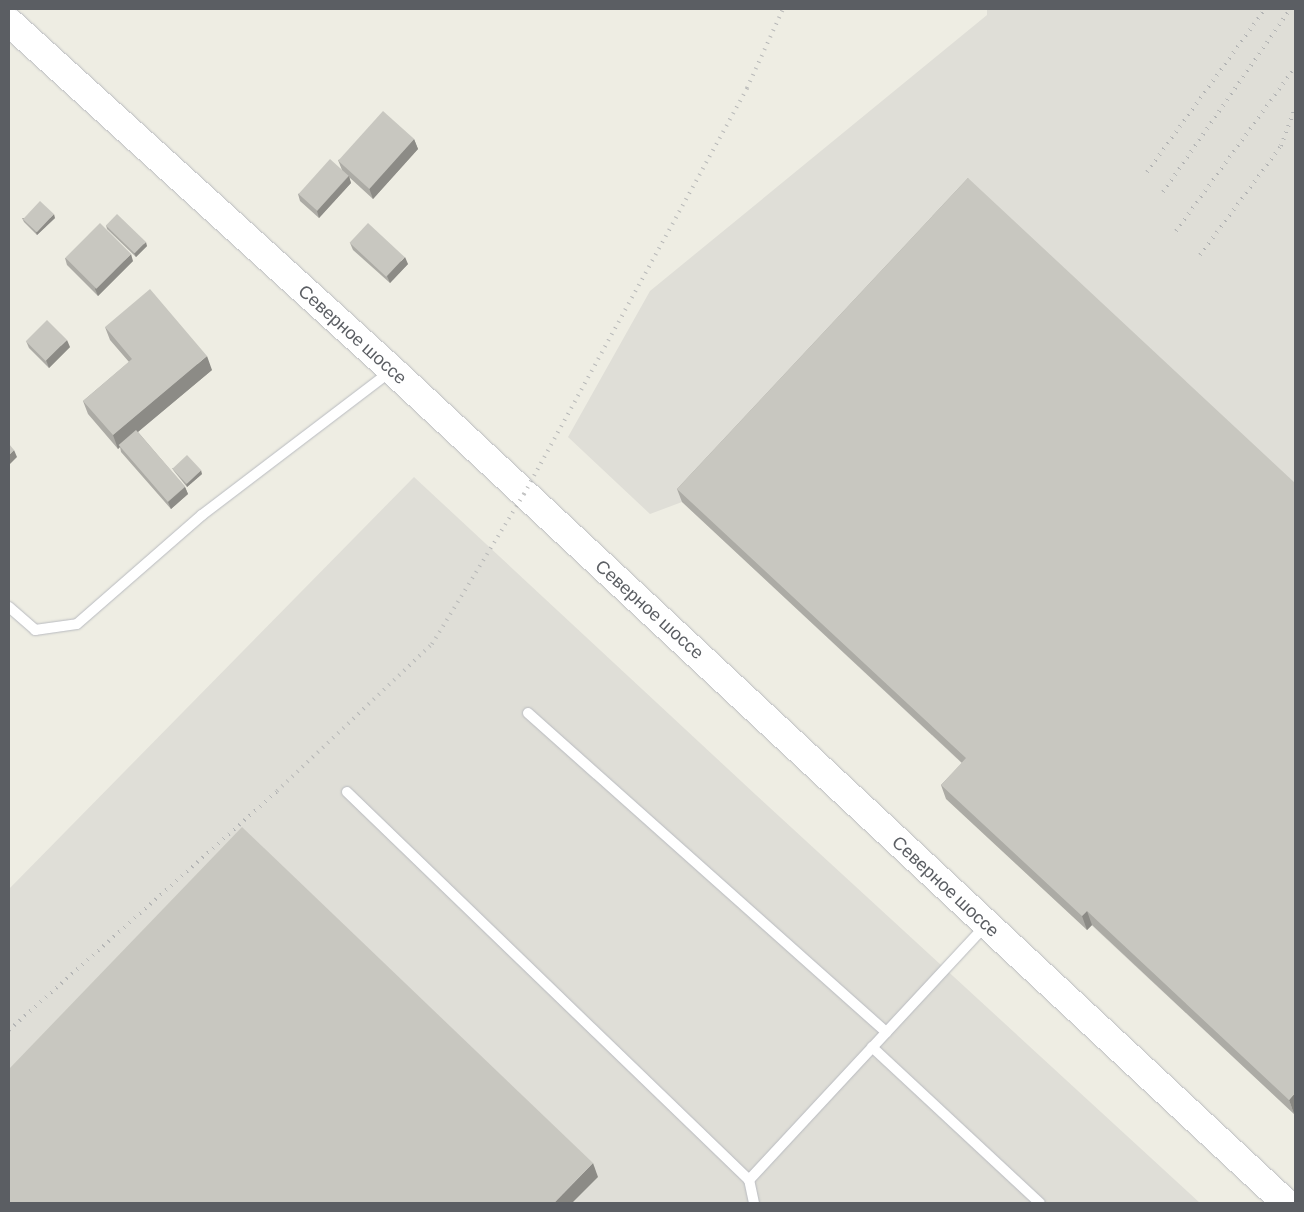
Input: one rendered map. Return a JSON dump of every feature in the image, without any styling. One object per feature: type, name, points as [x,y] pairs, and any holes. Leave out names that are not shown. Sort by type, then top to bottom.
[{"type":"main road","name":"Северное шоссе","points":[[9,22],[392,370],[1286,1203]]},
{"type":"lane","points":[[9,607],[35,630],[77,624],[202,515],[392,370]]},
{"type":"lane","points":[[528,713],[886,1032]]},
{"type":"lane","points":[[347,792],[749,1180],[754,1203]]},
{"type":"lane","points":[[749,1180],[987,924]]},
{"type":"lane","points":[[872,1047],[1040,1203]]},
{"type":"shaded area","points":[[987,9],[1295,9],[1295,1115],[1091,925],[971,772],[682,502],[650,514],[568,437],[650,291],[987,15]]},
{"type":"shaded area","points":[[414,477],[756,795],[1200,1203],[9,1203],[9,889]]},
{"type":"building","points":[[383,111],[414,139],[369,189],[338,161]]},
{"type":"building","points":[[330,159],[349,176],[317,211],[299,194]]},
{"type":"building","points":[[968,178],[1295,483],[1295,1093],[1289,1100],[1087,911],[1082,916],[941,785],[966,758],[677,489]]},
{"type":"building","points":[[40,201],[54,214],[37,232],[23,219]]},
{"type":"building","points":[[117,214],[146,242],[135,253],[106,226]]},
{"type":"building","points":[[100,223],[131,254],[96,289],[65,258]]},
{"type":"building","points":[[368,223],[405,257],[386,277],[350,243]]},
{"type":"building","points":[[150,289],[207,356],[113,435],[83,401],[132,359],[105,327]]},
{"type":"building","points":[[47,320],[67,340],[46,361],[26,341]]},
{"type":"building","points":[[136,430],[185,487],[168,502],[119,445]]},
{"type":"building","points":[[9,444],[14,450],[9,455]]},
{"type":"building","points":[[187,455],[201,470],[187,484],[172,469]]},
{"type":"building","points":[[242,827],[593,1163],[554,1203],[9,1203],[9,1069]]},
{"type":"railway","points":[[9,1030],[277,791],[432,644],[524,494],[747,88],[783,9]]},
{"type":"railway","points":[[1147,172],[1265,9]]},
{"type":"railway","points":[[1163,192],[1290,9]]},
{"type":"railway","points":[[1176,231],[1295,67]]},
{"type":"railway","points":[[1200,255],[1281,146],[1295,108]]}]
